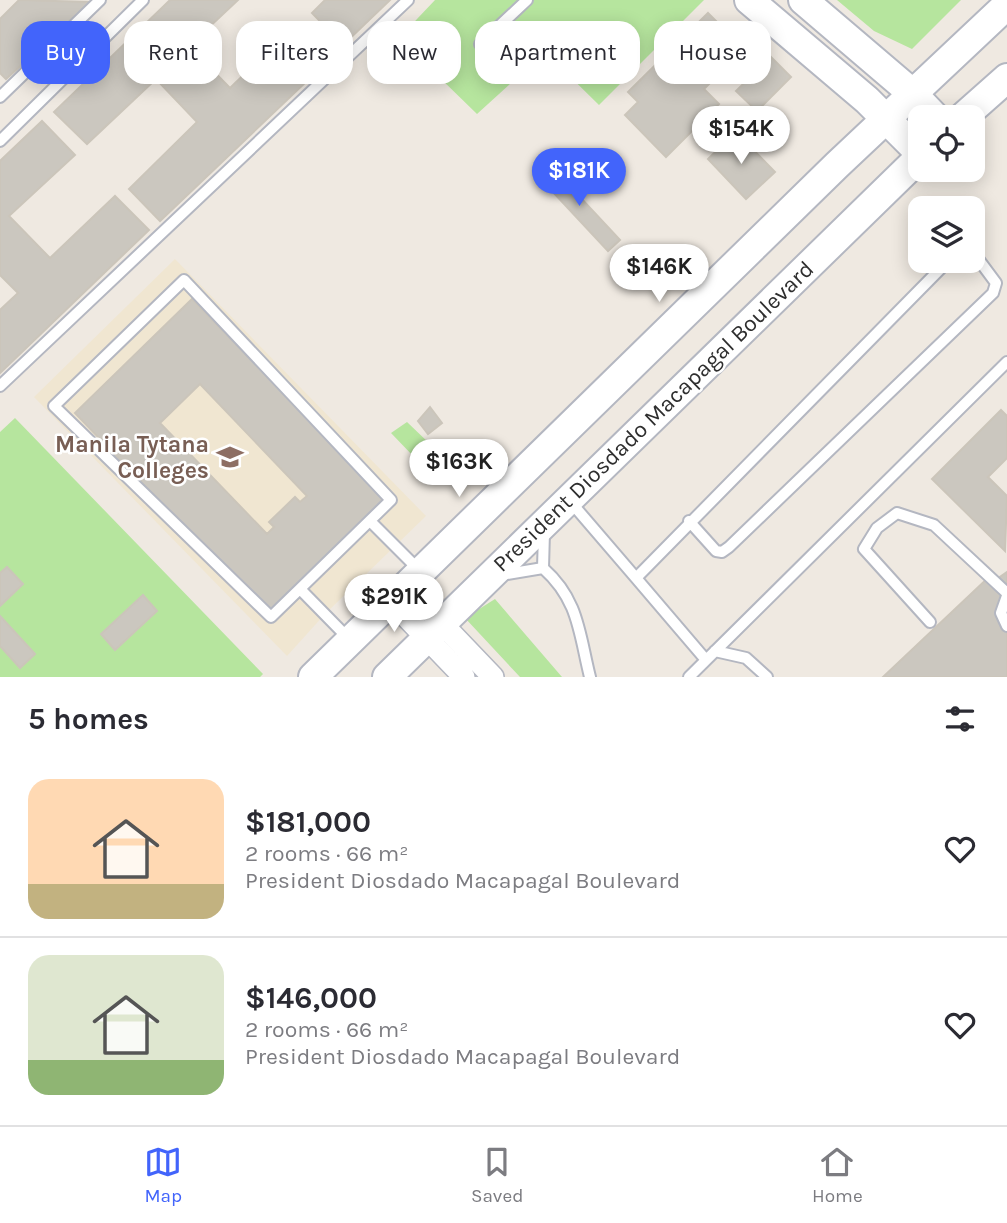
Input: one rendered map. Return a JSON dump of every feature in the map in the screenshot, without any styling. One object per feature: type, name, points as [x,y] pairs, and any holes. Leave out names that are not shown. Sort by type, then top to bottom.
[{"type":"main road","points":[[749,0],[886,118],[908,142]]},
{"type":"main road","points":[[803,0],[924,105]]},
{"type":"main road","points":[[313,677],[886,118],[1007,5]]},
{"type":"main road","points":[[977,105],[1007,78]]},
{"type":"main road","name":"President Diosdado Macapagal Boulevard","points":[[387,677],[908,167]]},
{"type":"street","points":[[406,586],[464,677]]},
{"type":"street","points":[[435,631],[493,677]]},
{"type":"lane","points":[[0,97],[100,0]]},
{"type":"lane","points":[[0,141],[143,0]]},
{"type":"lane","points":[[0,386],[408,0]]},
{"type":"lane","points":[[505,21],[527,0]]},
{"type":"lane","points":[[688,521],[716,551],[722,552],[729,547],[993,293],[996,283],[985,266]]},
{"type":"lane","points":[[636,578],[688,521],[936,273]]},
{"type":"lane","points":[[184,280],[391,500],[301,590],[271,617],[54,406],[184,280]]},
{"type":"lane","points":[[689,677],[1007,362]]},
{"type":"lane","points":[[568,498],[706,660]]},
{"type":"lane","points":[[930,622],[864,549],[877,528],[897,513],[934,525],[1007,594],[1001,613],[1007,626]]},
{"type":"lane","points":[[370,521],[406,586]]},
{"type":"lane","points":[[544,521],[543,568],[562,585],[570,598],[590,677]]},
{"type":"lane","points":[[488,578],[543,568]]},
{"type":"lane","points":[[301,590],[350,640]]},
{"type":"lane","points":[[715,651],[746,658],[767,677]]},
{"type":"shaded area","name":"Manila Tytana Colleges","points":[[175,259],[426,516],[325,614],[287,656],[34,397]]},
{"type":"green space","points":[[435,0],[704,0],[683,21],[654,21],[654,50],[640,64],[640,21],[475,21],[475,84],[510,84],[477,114],[446,84],[461,84],[461,21],[415,21]]},
{"type":"green space","points":[[837,0],[961,0],[912,49],[874,31]]},
{"type":"green space","points":[[578,84],[620,84],[599,105]]},
{"type":"green space","points":[[15,418],[263,674],[260,677],[0,677],[0,432]]},
{"type":"green space","points":[[407,422],[431,445],[415,458],[391,433]]},
{"type":"green space","points":[[495,599],[562,677],[520,677],[465,618]]},
{"type":"building","points":[[19,0],[91,2],[70,21],[21,21],[21,65],[6,79],[0,73],[0,19]]},
{"type":"building","points":[[170,0],[238,0],[216,21],[148,21]]},
{"type":"building","points":[[325,0],[390,0],[353,35],[353,21],[320,21],[312,13]]},
{"type":"building","points":[[708,13],[716,21],[700,21]]},
{"type":"building","points":[[124,44],[124,84],[151,84],[87,144],[54,112],[83,84],[110,84],[110,58]]},
{"type":"building","points":[[771,57],[791,77],[757,111],[736,91],[743,84],[771,84]]},
{"type":"building","points":[[654,66],[654,84],[709,84],[704,89],[719,104],[666,157],[625,115],[638,102],[628,92],[636,84],[640,84],[640,80]]},
{"type":"building","points":[[222,80],[230,88],[236,82],[304,84],[160,221],[129,189],[197,122],[161,84],[222,84]]},
{"type":"building","points":[[42,121],[75,155],[9,216],[50,258],[115,196],[149,230],[0,373],[0,310],[18,293],[0,275],[0,161]]},
{"type":"building","points":[[736,132],[775,172],[746,199],[708,159]]},
{"type":"building","points":[[550,165],[620,240],[608,251],[538,176]]},
{"type":"building","points":[[192,299],[389,503],[271,617],[75,413]],"holes":[[[200,384],[307,496],[300,502],[295,497],[269,522],[274,527],[267,534],[160,423]]]},
{"type":"building","points":[[430,407],[442,423],[428,434],[418,421]]},
{"type":"building","points":[[1001,410],[1007,416],[1007,458],[988,477],[1007,496],[1005,551],[932,479]]},
{"type":"building","points":[[7,567],[23,584],[0,606],[0,573]]},
{"type":"building","points":[[1007,572],[1007,677],[883,677],[990,576],[994,581]]},
{"type":"building","points":[[143,595],[157,611],[115,650],[101,634]]},
{"type":"building","points":[[0,616],[35,654],[20,668],[0,646]]},
{"type":"place","name":"Manila Tytana Colleges","points":[[230,457]]}]
